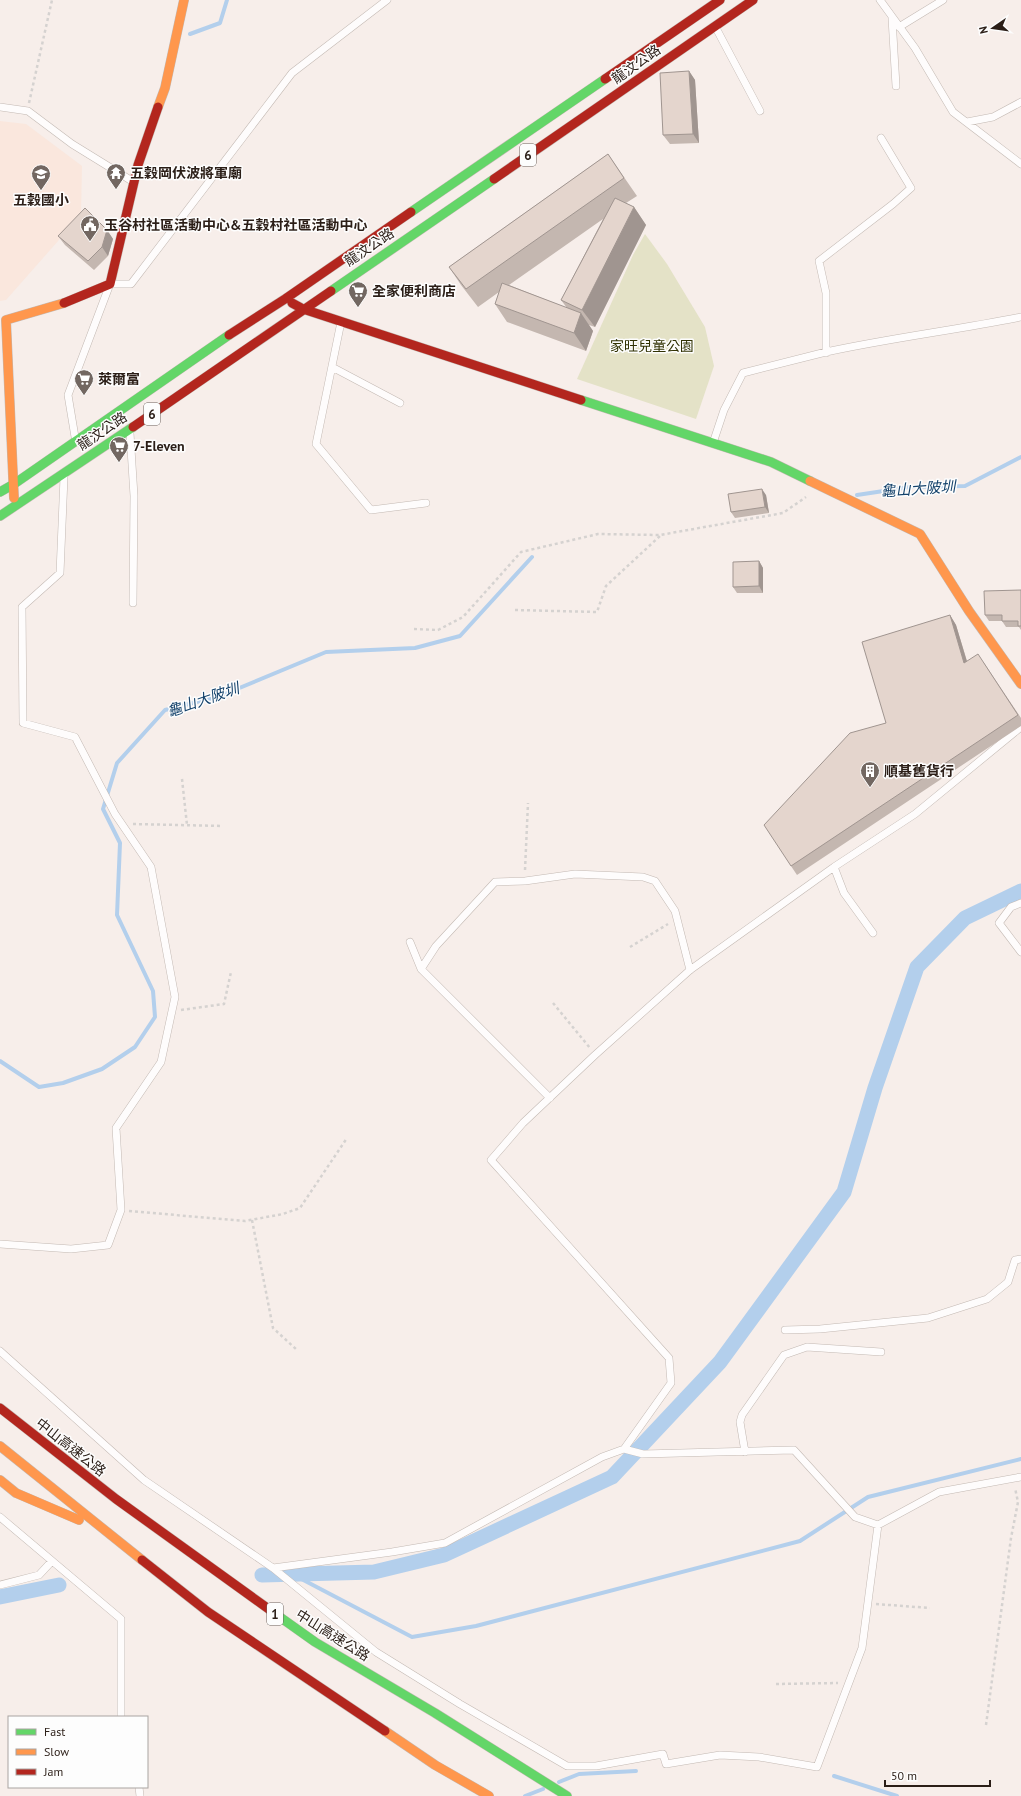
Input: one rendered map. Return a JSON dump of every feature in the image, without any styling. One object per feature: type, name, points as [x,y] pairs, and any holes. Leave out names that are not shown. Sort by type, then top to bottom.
[{"type":"main road","points":[[14,508],[14,484],[3,320],[63,303],[110,284],[138,166],[165,88],[184,0]]},
{"type":"main road","name":"龍汶公路","points":[[0,516],[64,473],[81,450],[124,420],[258,315],[285,299],[720,0]]},
{"type":"main road","name":"龍汶公路","points":[[0,492],[81,450],[124,420],[303,309],[636,82],[753,0]]},
{"type":"main road","points":[[627,65],[636,82]]},
{"type":"main road","points":[[285,299],[303,309],[341,322],[771,462],[920,534],[969,611],[1021,684]]},
{"type":"main road","points":[[0,1403],[13,1418]]},
{"type":"main road","name":"中山高速公路","points":[[0,1408],[116,1499],[316,1642],[435,1713],[567,1796]]},
{"type":"main road","points":[[0,1446],[103,1530],[208,1612],[435,1765],[489,1796]]},
{"type":"main road","points":[[0,1480],[16,1493],[103,1530]]},
{"type":"lane","points":[[81,450],[68,395],[110,284],[131,284],[292,73],[387,0]]},
{"type":"lane","points":[[880,0],[915,48],[953,112],[1021,164]]},
{"type":"lane","points":[[899,27],[942,0]]},
{"type":"lane","points":[[892,17],[896,86]]},
{"type":"lane","points":[[716,26],[760,111]]},
{"type":"lane","points":[[967,122],[993,117],[1021,102]]},
{"type":"lane","points":[[0,107],[28,111],[72,144],[134,183]]},
{"type":"lane","points":[[826,352],[826,293],[819,261],[893,204],[911,188],[881,138]]},
{"type":"lane","points":[[713,443],[724,410],[743,373],[826,352],[921,334],[969,328],[1021,316]]},
{"type":"lane","points":[[341,322],[316,444],[371,510],[426,503]]},
{"type":"lane","points":[[332,367],[400,403]]},
{"type":"lane","points":[[124,420],[134,496],[133,603]]},
{"type":"lane","points":[[0,1244],[72,1249],[108,1245],[121,1210],[116,1128],[161,1062],[175,996],[151,867],[110,804],[75,737],[23,723],[22,608],[60,573],[64,473]]},
{"type":"lane","points":[[273,1568],[392,1552],[445,1543],[602,1457],[624,1449],[671,1383],[669,1358],[491,1160],[523,1123],[595,1055],[690,970],[834,867],[914,814],[1021,727]]},
{"type":"lane","points":[[834,867],[844,893],[873,933]]},
{"type":"lane","points":[[421,969],[436,946],[495,882],[525,881],[575,874],[643,878],[655,882],[674,911],[690,970]]},
{"type":"lane","points":[[1021,903],[1011,907],[999,923],[1021,952]]},
{"type":"lane","points":[[410,942],[421,969],[550,1098]]},
{"type":"lane","points":[[785,1330],[889,1323],[928,1318],[987,1299],[1008,1282],[1015,1260],[1021,1259]]},
{"type":"lane","points":[[745,1452],[740,1422],[742,1415],[784,1355],[807,1347],[881,1352]]},
{"type":"lane","points":[[0,1351],[144,1480],[273,1568],[376,1652],[460,1704],[567,1766],[596,1766],[663,1754],[666,1764],[720,1755],[759,1757],[817,1767],[862,1648],[878,1525]]},
{"type":"lane","points":[[624,1449],[643,1454],[794,1450],[855,1517],[878,1525],[939,1492],[1017,1478]]},
{"type":"lane","points":[[0,1517],[121,1619],[121,1716]]},
{"type":"lane","points":[[0,1585],[39,1575],[52,1561]]},
{"type":"path","points":[[28,111],[52,0]]},
{"type":"path","points":[[414,629],[438,630],[463,617],[521,552],[598,534],[660,535],[783,513],[821,486]]},
{"type":"path","points":[[515,610],[597,612],[606,586],[660,535]]},
{"type":"path","points":[[182,779],[186,825]]},
{"type":"path","points":[[525,881],[528,803]]},
{"type":"path","points":[[122,824],[223,826]]},
{"type":"path","points":[[630,947],[677,919]]},
{"type":"path","points":[[172,1012],[224,1004],[231,972]]},
{"type":"path","points":[[553,1003],[595,1055]]},
{"type":"path","points":[[121,1210],[245,1221],[283,1214],[300,1208],[347,1138]]},
{"type":"path","points":[[252,1220],[273,1328],[297,1350]]},
{"type":"path","points":[[986,1725],[1011,1538],[1018,1502],[1017,1478]]},
{"type":"path","points":[[868,1603],[930,1608]]},
{"type":"path","points":[[776,1684],[849,1683]]},
{"type":"shaded area","name":"五穀國小","points":[[0,121],[26,124],[82,166],[81,215],[6,300],[0,301]]},
{"type":"green space","name":"家旺兒童公園","points":[[645,234],[667,264],[705,327],[714,366],[696,419],[577,379],[633,255]]},
{"type":"building","points":[[689,71],[693,134],[663,135],[660,73]]},
{"type":"building","points":[[608,154],[624,178],[466,289],[449,267]]},
{"type":"building","points":[[615,198],[634,207],[582,310],[561,300]]},
{"type":"building","name":"玉谷村社區活動中心&五穀村社區活動中心","points":[[85,208],[107,230],[102,247],[88,261],[58,236]]},
{"type":"building","points":[[502,283],[581,313],[574,333],[495,304]]},
{"type":"building","points":[[762,489],[765,507],[731,512],[728,494]]},
{"type":"building","points":[[759,561],[759,586],[733,587],[733,562]]},
{"type":"building","points":[[1021,590],[1021,626],[1018,626],[1018,621],[1002,621],[1002,615],[985,615],[984,591]]},
{"type":"building","name":"順基舊貨行","points":[[950,615],[964,663],[978,654],[1018,715],[791,866],[764,825],[850,733],[886,723],[862,642]]},
{"type":"waterway","points":[[190,34],[220,23],[227,0]]},
{"type":"waterway","name":"龜山大陂圳","points":[[857,495],[910,487],[965,486],[1021,457]]},
{"type":"waterway","name":"龜山大陂圳","points":[[0,1061],[39,1087],[63,1083],[102,1069],[135,1047],[155,1017],[153,991],[117,915],[120,843],[103,809],[117,763],[165,710],[220,696],[326,652],[415,648],[460,636],[532,557]]},
{"type":"waterway","points":[[262,1575],[374,1572],[444,1555],[612,1477],[720,1362],[844,1192],[875,1088],[917,967],[965,918],[1021,891]]},
{"type":"waterway","points":[[290,1573],[412,1637],[476,1626],[800,1541],[868,1497],[1021,1459]]},
{"type":"waterway","points":[[0,1597],[59,1585]]},
{"type":"waterway","points":[[559,1782],[579,1774],[636,1771]]},
{"type":"waterway","points":[[834,1776],[897,1796]]},
{"type":"waterway","points":[[525,1796],[543,1789]]},
{"type":"traffic: fast","points":[[411,212],[605,79]]},
{"type":"traffic: fast","points":[[331,291],[494,179]]},
{"type":"traffic: fast","points":[[0,492],[14,484],[229,335]]},
{"type":"traffic: fast","points":[[581,400],[771,462],[810,481]]},
{"type":"traffic: fast","points":[[0,516],[133,427]]},
{"type":"traffic: fast","points":[[277,1615],[315,1642],[435,1713],[567,1796]]},
{"type":"traffic: slow","points":[[158,107],[165,88],[184,0]]},
{"type":"traffic: slow","points":[[14,498],[6,320],[64,303]]},
{"type":"traffic: slow","points":[[810,481],[920,534],[969,611],[1021,684]]},
{"type":"traffic: slow","points":[[0,1446],[142,1560]]},
{"type":"traffic: slow","points":[[0,1480],[16,1493],[79,1520]]},
{"type":"traffic: slow","points":[[385,1731],[435,1765],[489,1796]]},
{"type":"traffic: jam","points":[[605,79],[720,0]]},
{"type":"traffic: jam","points":[[494,179],[753,0]]},
{"type":"traffic: jam","points":[[64,303],[110,284],[138,165],[158,107]]},
{"type":"traffic: jam","points":[[229,335],[285,299],[411,212]]},
{"type":"traffic: jam","points":[[133,427],[331,291]]},
{"type":"traffic: jam","points":[[292,303],[303,309],[581,400]]},
{"type":"traffic: jam","points":[[0,1408],[116,1499],[277,1615]]},
{"type":"traffic: jam","points":[[142,1560],[208,1612],[385,1731]]},
{"type":"place","name":"五穀岡伏波將軍廟","points":[[116,190]]},
{"type":"place","name":"五穀國小","points":[[41,191]]},
{"type":"place","name":"玉谷村社區活動中心&五穀村社區活動中心","points":[[90,242]]},
{"type":"place","name":"全家便利商店","points":[[358,308]]},
{"type":"place","name":"萊爾富","points":[[84,396]]},
{"type":"place","name":"7-Eleven","points":[[119,463]]},
{"type":"place","name":"順基舊貨行","points":[[870,788]]}]
